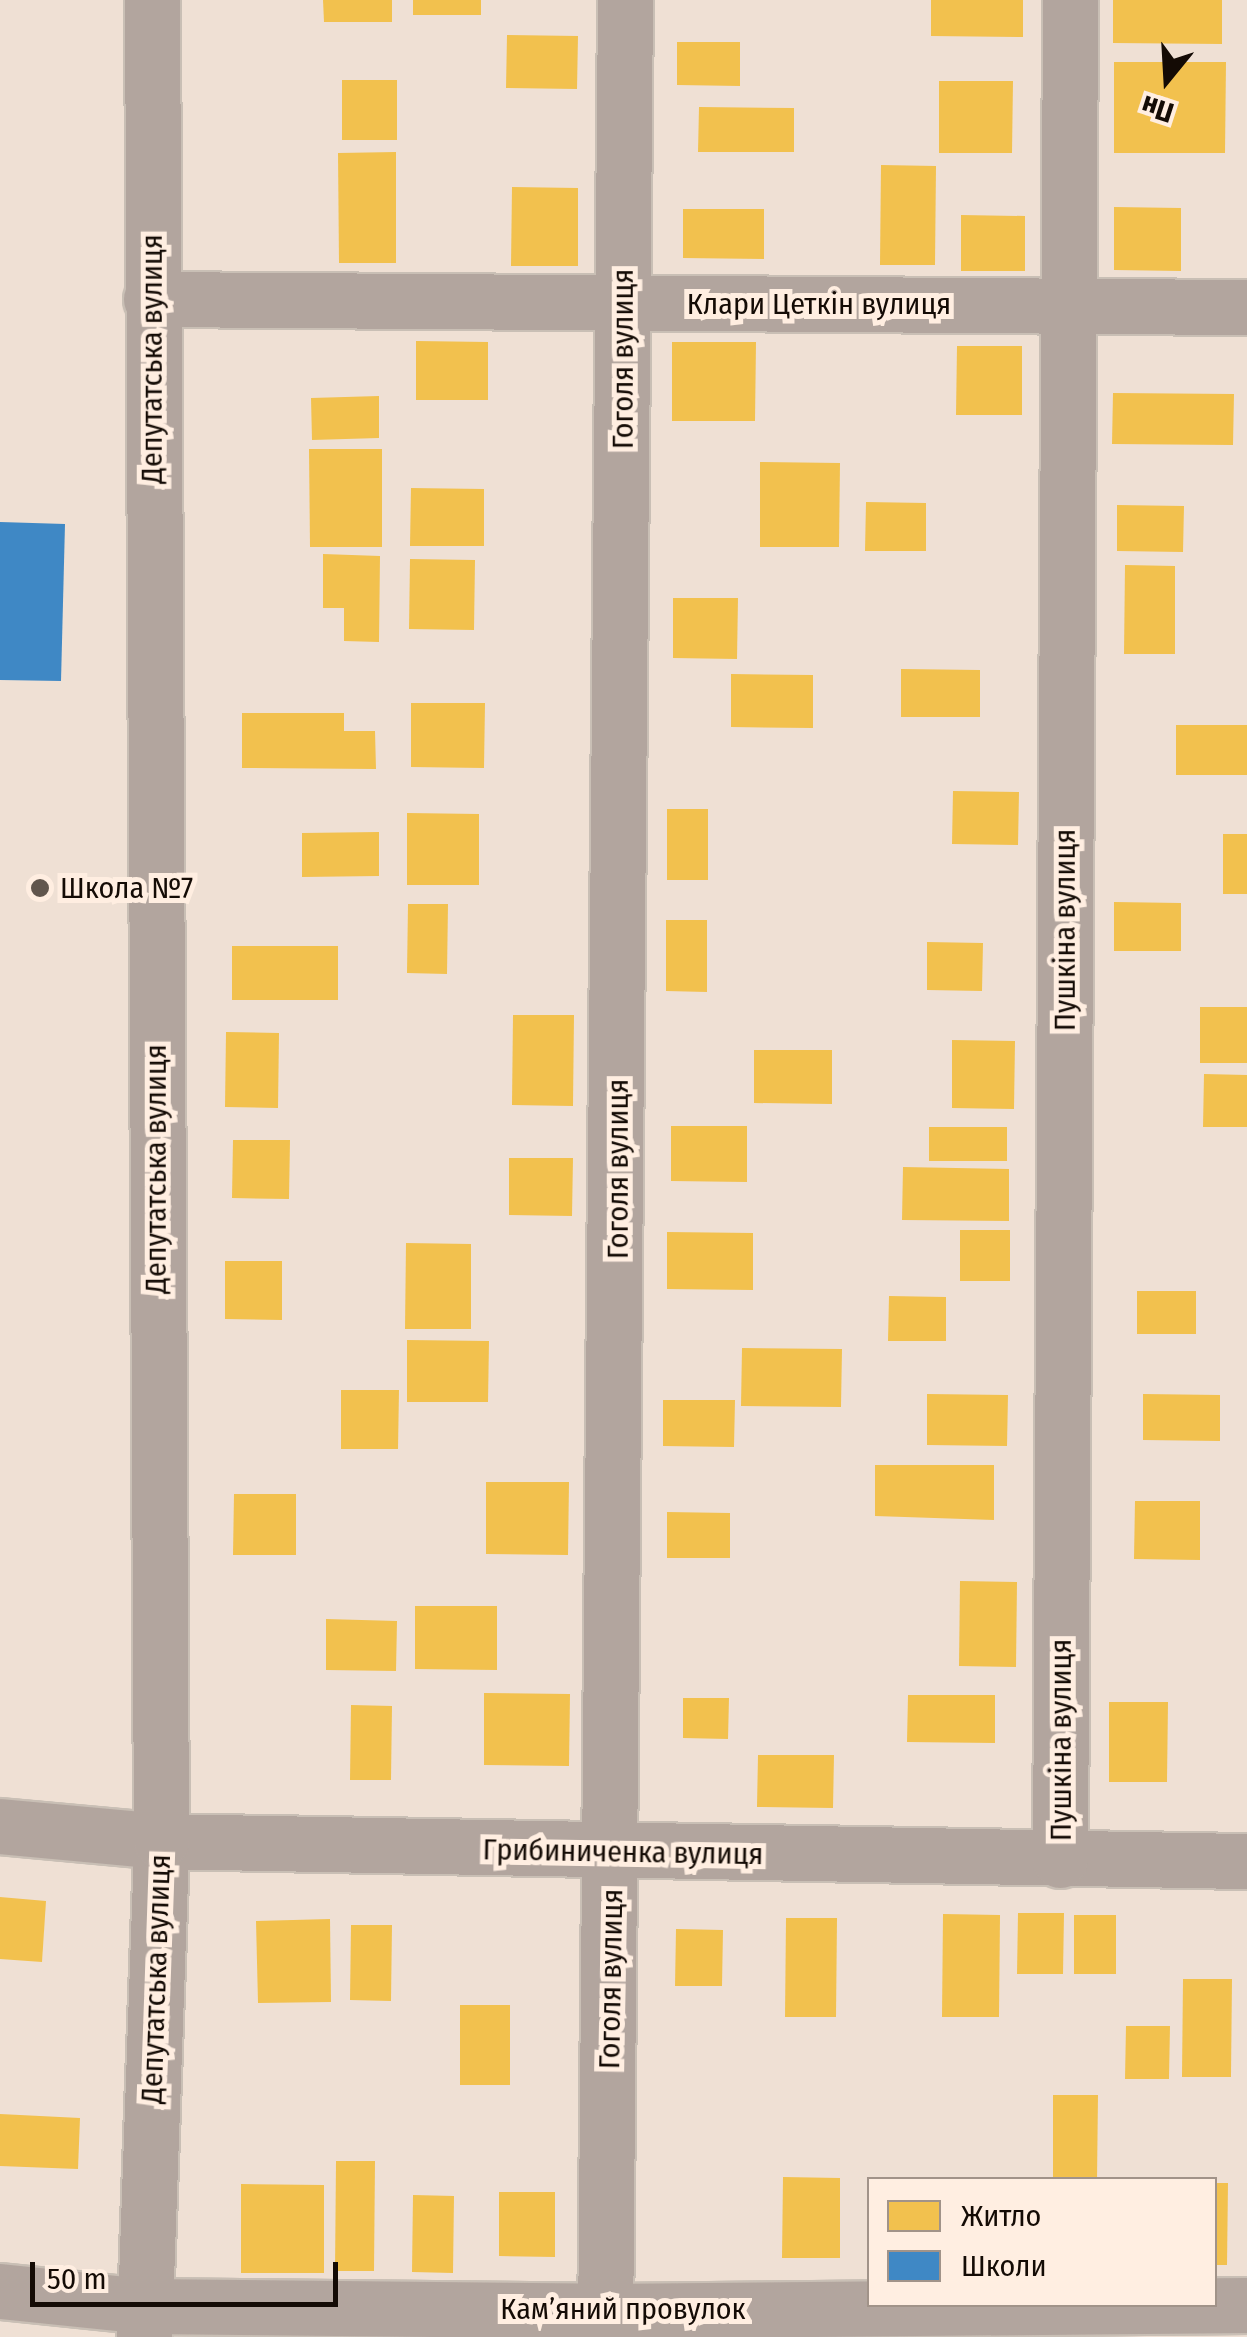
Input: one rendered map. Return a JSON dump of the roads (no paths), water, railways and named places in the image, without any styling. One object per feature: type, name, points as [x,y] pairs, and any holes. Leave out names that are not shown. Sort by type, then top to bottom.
[{"type":"street","name":"Депутатська вулиця","points":[[144,2322],[161,1841],[152,0]]},
{"type":"street","name":"Гоголя вулиця","points":[[605,2324],[614,1853],[625,0]]},
{"type":"street","name":"Пушкіна вулиця","points":[[1060,1860],[1070,0]]},
{"type":"street","name":"Клари Цеткін вулиця","points":[[151,299],[1247,307]]},
{"type":"street","name":"Грибиниченка вулиця","points":[[0,1826],[161,1841],[614,1853],[1247,1861]]},
{"type":"street","name":"Кам’яний провулок","points":[[0,2291],[144,2322],[605,2324],[1151,2307]]},
{"type":"street","name":"Кам’яний провулок","points":[[1217,2305],[1247,2304]]},
{"type":"place","name":"Школа №7","points":[[40,888]]}]
